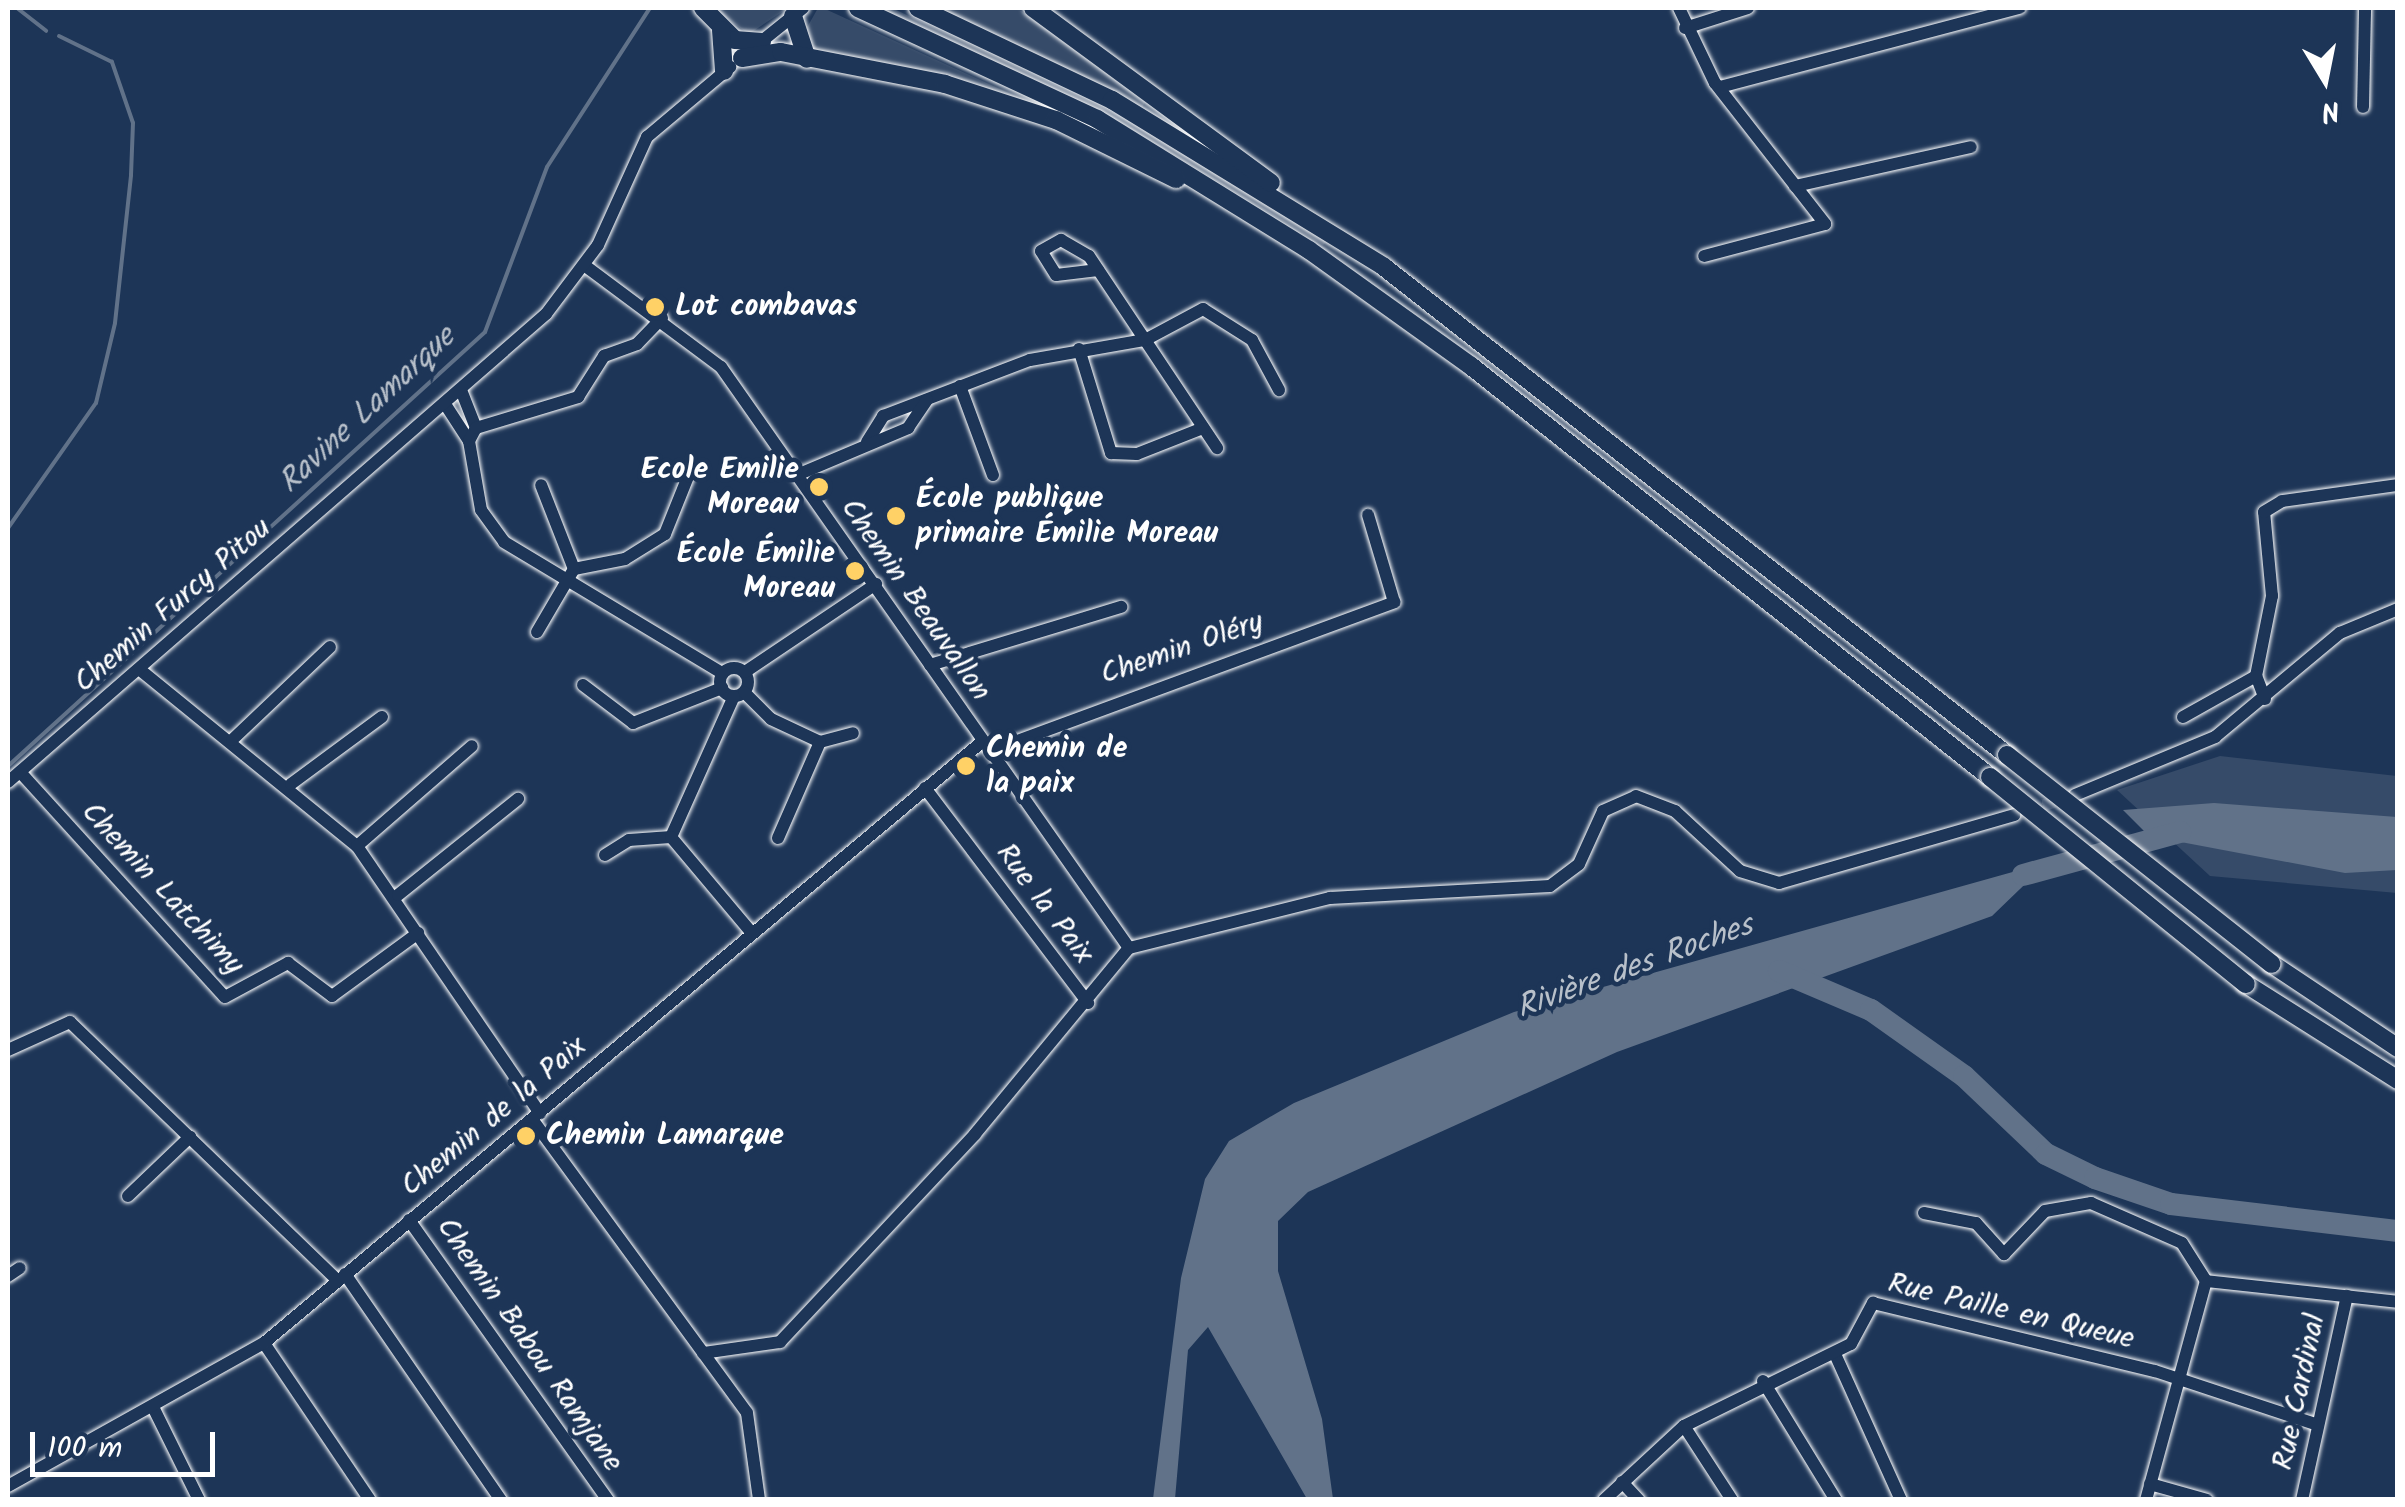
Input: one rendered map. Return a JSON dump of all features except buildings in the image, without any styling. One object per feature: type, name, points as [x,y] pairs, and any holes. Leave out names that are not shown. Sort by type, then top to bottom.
[{"type":"highway","points":[[703,8],[721,30],[762,42]]},
{"type":"highway","points":[[918,8],[1128,109],[1384,266]]},
{"type":"highway","points":[[1033,8],[1384,266],[2272,964],[2398,1048]]},
{"type":"highway","points":[[862,10],[1096,119],[1309,250],[1471,366],[2246,984],[2398,1080]]},
{"type":"highway","points":[[798,12],[807,59]]},
{"type":"highway","points":[[721,30],[724,71]]},
{"type":"highway","points":[[742,58],[807,59],[945,84],[1056,120],[1309,250]]},
{"type":"street","points":[[1679,8],[1720,87],[1825,224],[1704,256]]},
{"type":"street","points":[[1686,28],[1748,8]]},
{"type":"street","points":[[1720,87],[2020,8]]},
{"type":"street","points":[[2363,107],[2365,8]]},
{"type":"street","name":"Chemin Furcy Pitou","points":[[8,782],[461,390],[560,299],[584,264],[647,137],[798,12]]},
{"type":"street","points":[[1795,186],[1971,147]]},
{"type":"street","name":"Chemin Beauvallon","points":[[584,264],[662,318],[721,367],[1129,948]]},
{"type":"street","points":[[1098,270],[1217,448]]},
{"type":"street","points":[[797,475],[867,442],[908,428],[927,400],[960,386],[1079,349],[1145,340],[1213,310],[1252,340],[1279,390]]},
{"type":"street","points":[[472,435],[578,397],[604,356],[637,344],[662,318]]},
{"type":"street","points":[[1079,349],[1111,452],[1138,454],[1203,428]]},
{"type":"street","points":[[960,386],[994,475]]},
{"type":"street","points":[[461,390],[472,435],[475,493],[495,532],[730,687],[771,719],[820,742],[853,733]]},
{"type":"street","points":[[445,404],[472,435]]},
{"type":"street","points":[[537,632],[574,569],[625,558],[665,534],[691,470]]},
{"type":"street","points":[[541,485],[574,569]]},
{"type":"street","points":[[2265,699],[2256,676],[2272,607],[2264,512],[2282,500],[2398,485]]},
{"type":"street","name":"Chemin Oléry","points":[[987,746],[1394,602],[1368,516]]},
{"type":"street","points":[[671,837],[730,687],[745,672],[876,584]]},
{"type":"street","points":[[930,665],[1120,607]]},
{"type":"street","points":[[2075,795],[2215,737],[2340,633],[2398,609]]},
{"type":"street","points":[[232,740],[330,647]]},
{"type":"street","points":[[139,669],[292,784],[357,846],[398,895],[418,933],[536,1116],[756,1435],[759,1500]]},
{"type":"street","points":[[582,686],[633,723],[730,687],[745,672]]},
{"type":"street","points":[[2183,717],[2256,676]]},
{"type":"street","points":[[292,784],[382,717]]},
{"type":"street","points":[[778,838],[820,742]]},
{"type":"street","points":[[357,846],[472,746]]},
{"type":"street","name":"Chemin de la Paix","points":[[8,1486],[154,1408],[264,1343],[750,932],[925,788],[987,746]]},
{"type":"street","name":"Chemin Latchimy","points":[[20,772],[225,997],[288,963],[332,996],[418,933]]},
{"type":"street","name":"Rue la Paix","points":[[925,788],[1088,1003]]},
{"type":"street","points":[[703,1353],[780,1342],[1088,1003],[1129,948],[1330,898],[1550,886],[1579,864],[1604,812],[1636,796],[1676,811],[1740,872],[1779,883],[2014,814]]},
{"type":"street","points":[[398,895],[518,799]]},
{"type":"street","points":[[605,854],[630,840],[671,837]]},
{"type":"street","points":[[671,837],[750,932]]},
{"type":"street","points":[[8,1050],[60,1018],[70,1022],[341,1277],[501,1500]]},
{"type":"street","points":[[128,1196],[190,1138]]},
{"type":"street","points":[[1924,1212],[1976,1224],[2004,1254],[2045,1211],[2091,1203],[2182,1243],[2206,1281],[2146,1500]]},
{"type":"street","name":"Chemin Babou Ramjane","points":[[409,1220],[608,1500]]},
{"type":"street","points":[[8,1276],[20,1268]]},
{"type":"street","points":[[2206,1281],[2398,1302]]},
{"type":"street","name":"Rue Cardinal","points":[[2302,1500],[2315,1424],[2347,1296]]},
{"type":"street","name":"Rue Paille en Queue","points":[[1604,1500],[1684,1426],[1762,1381],[1835,1354],[1880,1302],[2178,1381]]},
{"type":"street","points":[[264,1343],[370,1500]]},
{"type":"street","points":[[1835,1354],[1902,1500]]},
{"type":"street","points":[[1762,1381],[1836,1500]]},
{"type":"street","points":[[2178,1381],[2315,1424]]},
{"type":"street","points":[[154,1408],[199,1500]]},
{"type":"street","points":[[1684,1426],[1732,1500]]},
{"type":"street","points":[[1622,1482],[1640,1500]]},
{"type":"street","points":[[2150,1484],[2207,1500]]},
{"type":"shaded area","points":[[712,8],[788,8],[749,34]]},
{"type":"shaded area","points":[[818,8],[1026,101],[942,74],[817,54],[805,31]]},
{"type":"shaded area","points":[[875,8],[892,8],[1131,121],[1328,240],[1323,245],[1128,127]]},
{"type":"shaded area","points":[[939,8],[1017,8],[1145,102],[1142,108]]},
{"type":"shaded area","points":[[2220,756],[2397,776],[2397,893],[2210,876],[2117,790]]},
{"type":"shaded area","points":[[2214,803],[2397,817],[2397,870],[2345,873],[2149,836],[2123,810]]},
{"type":"shaded area","points":[[2048,862],[1992,916],[1617,1052],[1308,1192],[1278,1221],[1278,1271],[1322,1419],[1333,1499],[1307,1499],[1208,1327],[1188,1350],[1175,1499],[1153,1499],[1181,1278],[1205,1179],[1229,1141],[1294,1103],[1514,1012]]},
{"type":"waterway","points":[[17,8],[46,31]]},
{"type":"waterway","name":"Ravine Lamarque","points":[[8,766],[485,332],[547,167],[650,8]]},
{"type":"waterway","points":[[8,528],[96,403],[115,323],[131,175],[133,123],[112,62],[59,36]]},
{"type":"waterway","name":"Rivière des Roches","points":[[2023,875],[2180,832]]},
{"type":"waterway","points":[[1779,971],[1871,1010],[1964,1076],[2046,1154],[2095,1178],[2171,1204],[2398,1231]]},
{"type":"tunnel","points":[[2026,811],[2069,797]]},
{"type":"place","name":"Lot combavas","points":[[655,307]]},
{"type":"place","name":"Ecole Emilie Moreau","points":[[819,487]]},
{"type":"place","name":"École publique primaire Émilie Moreau","points":[[896,516]]},
{"type":"place","name":"École Émilie Moreau","points":[[855,571]]},
{"type":"place","name":"Chemin de la paix","points":[[966,766]]},
{"type":"place","name":"Chemin Lamarque","points":[[526,1136]]}]
